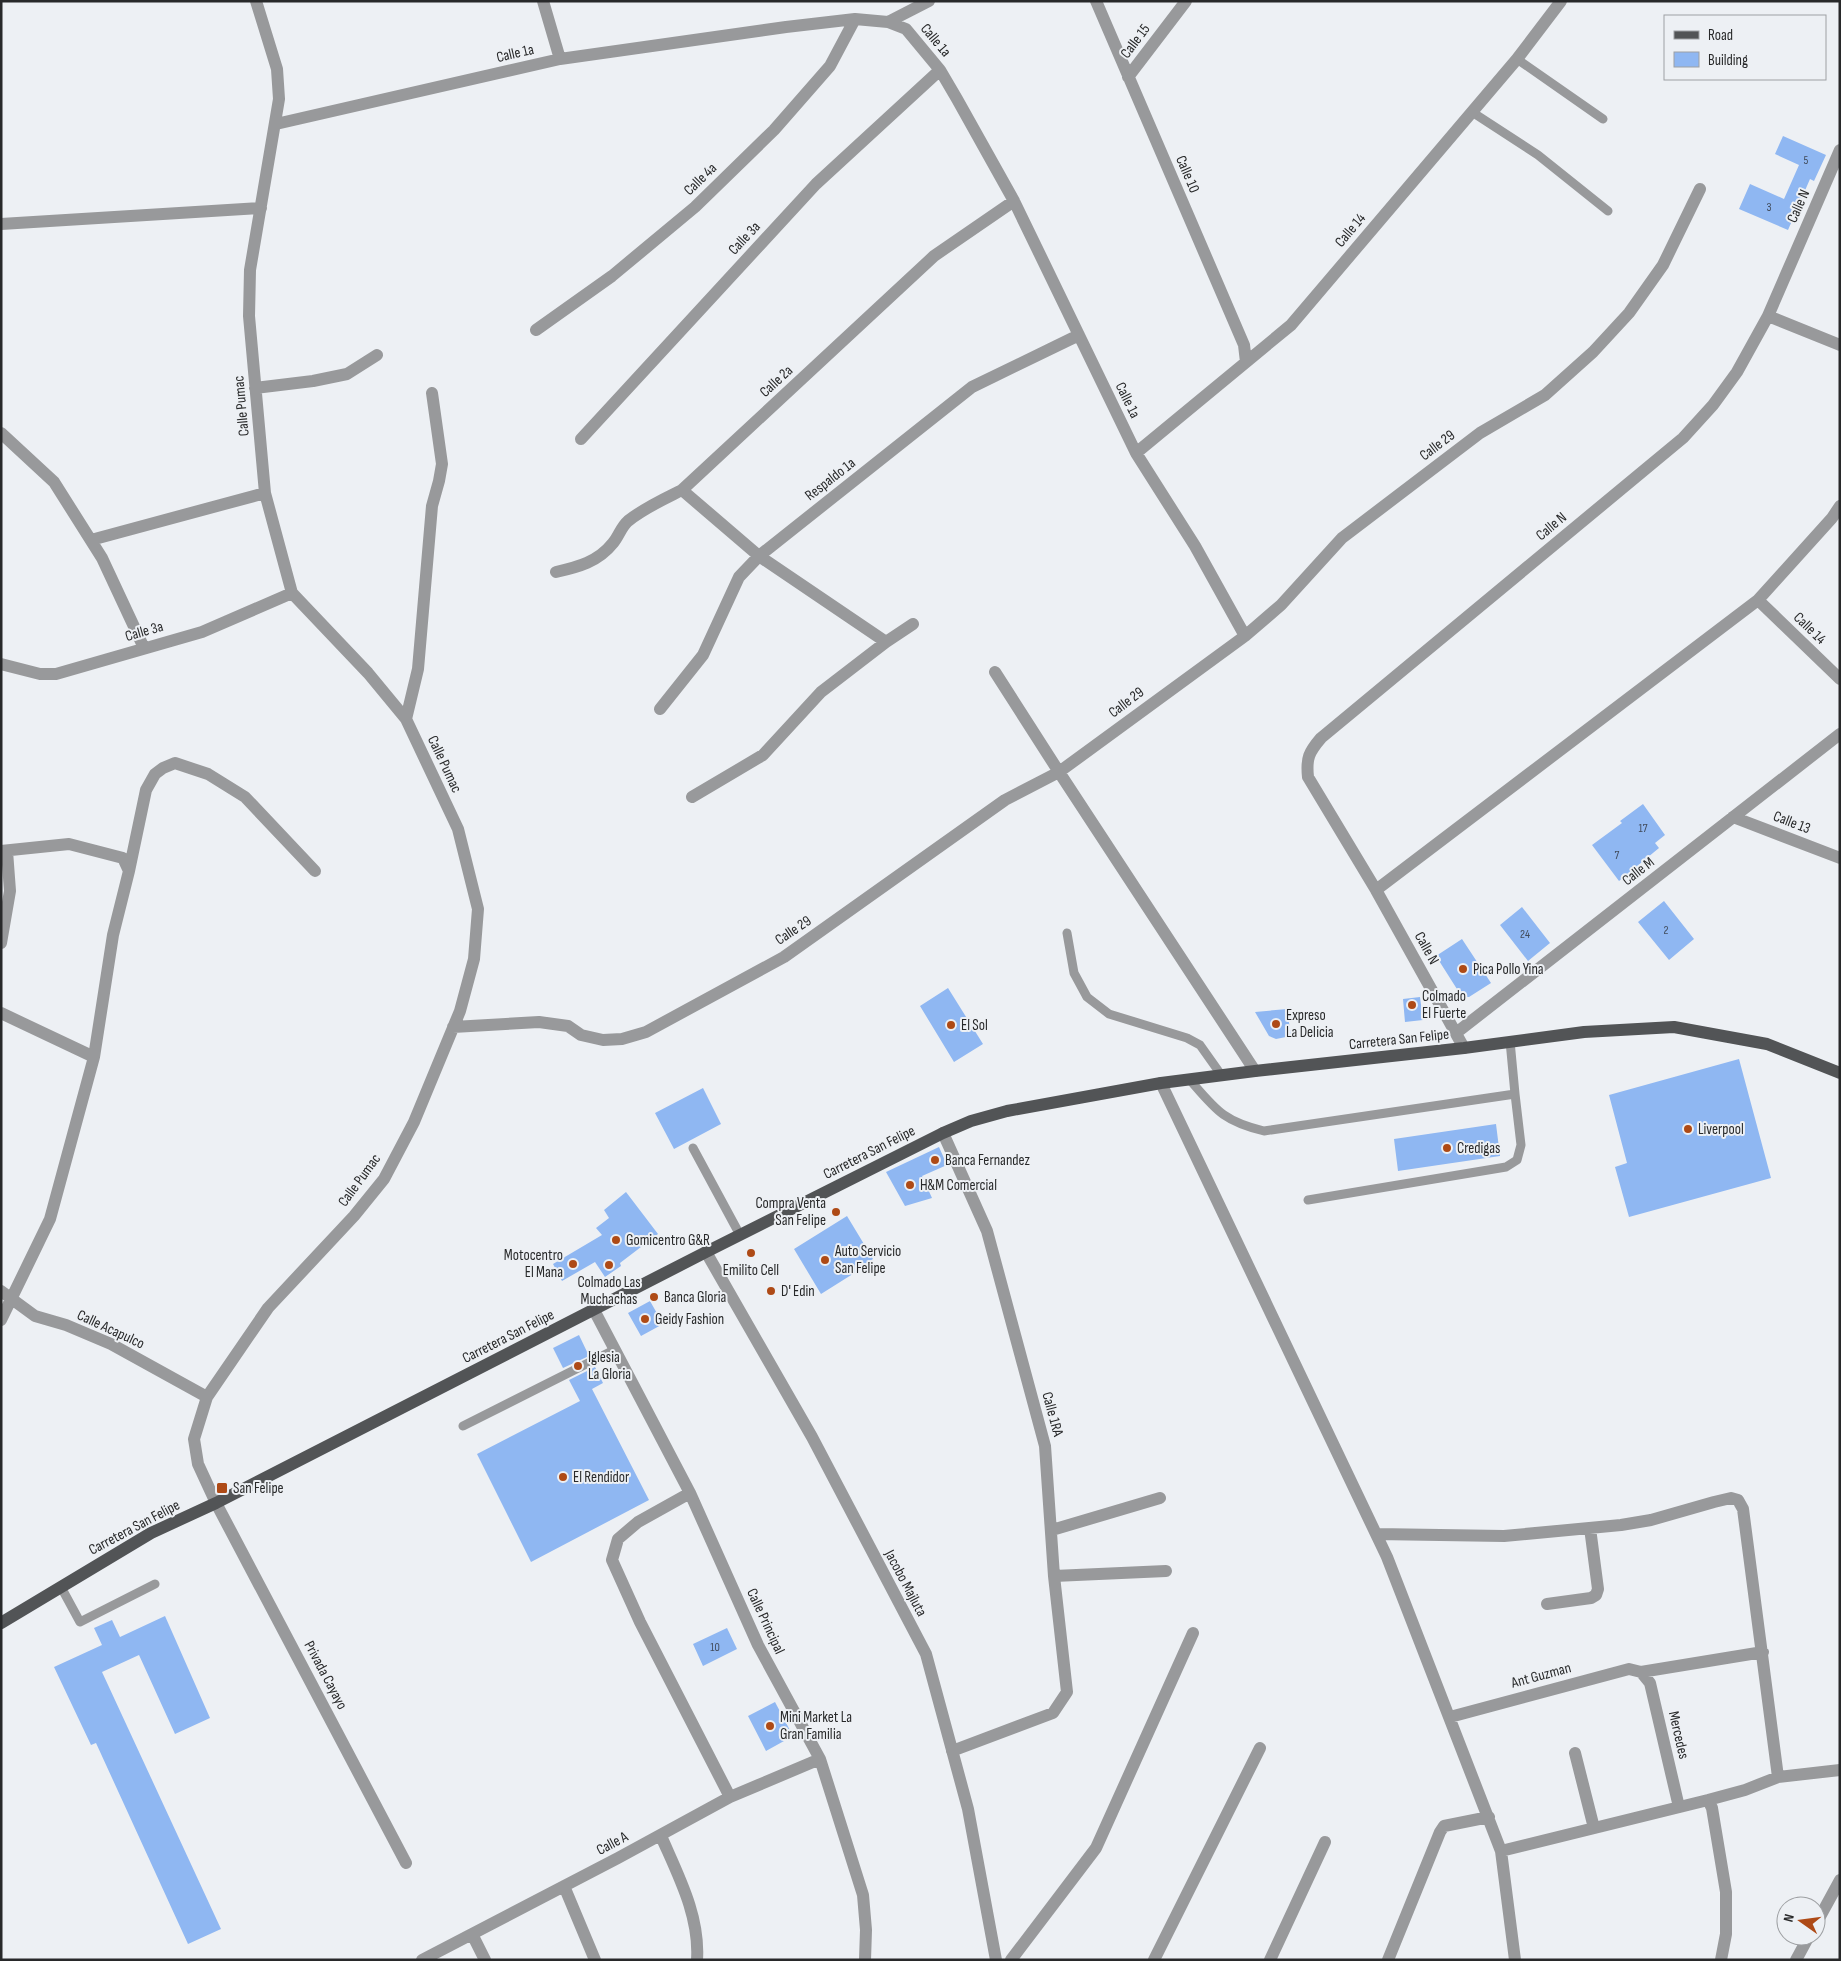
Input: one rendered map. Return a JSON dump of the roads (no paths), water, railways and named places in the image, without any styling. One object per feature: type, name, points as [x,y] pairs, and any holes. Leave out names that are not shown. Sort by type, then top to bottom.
[{"type":"main road","name":"Carretera San Felipe","points":[[1,1623],[151,1533],[216,1503],[706,1252],[943,1133],[971,1121],[1007,1111],[1161,1084],[1584,1032],[1674,1027],[1767,1044],[1840,1072]]},
{"type":"street","name":"Calle Pumac","points":[[216,1503],[198,1464],[194,1439],[207,1397],[268,1308],[354,1216],[384,1179],[414,1122],[460,1010],[474,959],[478,910],[458,829],[406,719],[368,673],[292,593],[265,493],[249,316],[250,270],[279,99],[277,69],[256,1]]},
{"type":"street","points":[[543,1],[560,59]]},
{"type":"street","points":[[888,22],[929,1]]},
{"type":"street","name":"Calle 10","points":[[1096,1],[1244,345],[1246,362]]},
{"type":"street","name":"Calle 15","points":[[1128,77],[1186,1]]},
{"type":"street","name":"Calle 14","points":[[1136,453],[1291,325],[1517,59],[1561,1]]},
{"type":"street","name":"Calle 1a","points":[[276,124],[560,59],[786,26],[855,19],[888,22],[906,29],[940,70],[1014,201],[1136,453],[1195,546],[1244,636]]},
{"type":"street","name":"Calle 4a","points":[[536,330],[612,276],[696,207],[774,130],[830,66],[855,19]]},
{"type":"street","name":"Calle 3a","points":[[581,439],[816,184],[940,70]]},
{"type":"street","name":"Calle N","points":[[1464,1048],[1376,890],[1308,777],[1306,765],[1312,749],[1321,738],[1683,438],[1713,405],[1737,372],[1768,316],[1840,150]]},
{"type":"street","name":"Calle 29","points":[[453,1027],[539,1022],[568,1026],[580,1035],[603,1040],[622,1039],[646,1032],[784,957],[1005,800],[1059,772],[1244,636],[1281,605],[1342,538],[1480,433],[1545,394],[1593,352],[1629,313],[1663,265],[1700,189]]},
{"type":"street","name":"Calle 2a","points":[[556,572],[583,566],[602,555],[614,542],[629,520],[650,506],[682,490],[934,256],[1014,201]]},
{"type":"street","points":[[1,224],[261,208]]},
{"type":"street","points":[[1768,316],[1840,345]]},
{"type":"street","name":"Respaldo 1a","points":[[660,709],[703,655],[739,577],[760,556],[972,387],[1079,336]]},
{"type":"street","points":[[256,388],[313,381],[347,374],[377,355]]},
{"type":"street","points":[[406,719],[418,670],[432,506],[442,464],[432,393]]},
{"type":"street","points":[[1,434],[54,482],[102,558],[144,648]]},
{"type":"street","points":[[682,490],[760,556],[886,642]]},
{"type":"street","points":[[91,540],[265,493]]},
{"type":"street","points":[[1376,890],[1758,600],[1832,518],[1840,506]]},
{"type":"street","name":"Calle 3a","points":[[1,664],[40,674],[56,674],[202,632],[292,593]]},
{"type":"street","name":"Calle 14","points":[[1758,600],[1840,679]]},
{"type":"street","points":[[692,797],[763,755],[821,692],[886,642],[913,624]]},
{"type":"street","points":[[995,672],[1255,1071]]},
{"type":"street","name":"Calle M","points":[[1456,1033],[1840,734]]},
{"type":"street","points":[[1,1320],[6,1294],[50,1219],[94,1057],[113,935],[146,790],[155,774],[175,763],[208,774],[245,798],[315,871]]},
{"type":"street","name":"Calle 13","points":[[1733,817],[1840,858]]},
{"type":"street","points":[[1,943],[10,891],[4,851],[69,844],[124,858],[129,871]]},
{"type":"street","points":[[1,1013],[94,1057]]},
{"type":"street","points":[[1161,1084],[1387,1557],[1501,1850],[1515,1960]]},
{"type":"street","name":"Calle 1RA","points":[[943,1133],[989,1241],[1045,1446],[1054,1576],[1067,1692],[1054,1714],[952,1751]]},
{"type":"street","name":"Jacobo Majluta","points":[[706,1252],[812,1437],[926,1654],[968,1809],[996,1960]]},
{"type":"street","name":"Calle Acapulco","points":[[6,1294],[35,1316],[66,1325],[111,1344],[207,1397]]},
{"type":"street","name":"Calle Principal","points":[[594,1310],[690,1493],[758,1645],[820,1759],[863,1895],[866,1930],[865,1960]]},
{"type":"street","points":[[690,1493],[638,1522],[618,1539],[612,1560],[640,1622],[730,1797]]},
{"type":"street","points":[[1052,1530],[1160,1498]]},
{"type":"street","points":[[1376,1534],[1504,1536],[1590,1528],[1652,1520],[1731,1498],[1738,1500],[1743,1509],[1778,1777]]},
{"type":"street","name":"Privada Cayayo","points":[[216,1503],[406,1863]]},
{"type":"street","points":[[1547,1604],[1592,1598],[1596,1595],[1598,1589],[1590,1528]]},
{"type":"street","points":[[1054,1576],[1166,1571]]},
{"type":"street","points":[[1011,1960],[1096,1848],[1193,1633]]},
{"type":"street","name":"Ant Guzman","points":[[1450,1717],[1629,1669],[1641,1672],[1763,1652]]},
{"type":"street","name":"Mercedes","points":[[1641,1672],[1650,1683],[1679,1807]]},
{"type":"street","points":[[1154,1960],[1260,1748]]},
{"type":"street","points":[[1575,1753],[1594,1828]]},
{"type":"street","name":"Calle A","points":[[422,1960],[661,1836],[730,1797],[820,1759]]},
{"type":"street","points":[[1501,1850],[1708,1800],[1745,1790],[1778,1777],[1840,1770]]},
{"type":"street","points":[[1708,1800],[1712,1808],[1726,1892],[1726,1934],[1721,1960]]},
{"type":"street","points":[[1388,1960],[1444,1826],[1489,1817]]},
{"type":"street","points":[[661,1836],[687,1896],[698,1947],[697,1960]]},
{"type":"street","points":[[1270,1960],[1325,1842]]},
{"type":"street","points":[[1826,1906],[1840,1880]]},
{"type":"street","points":[[564,1886],[595,1960]]},
{"type":"street","points":[[472,1934],[485,1960]]},
{"type":"street","points":[[1796,1960],[1804,1946]]},
{"type":"lane","points":[[1517,59],[1603,119]]},
{"type":"lane","points":[[1472,112],[1538,155],[1608,211]]},
{"type":"lane","points":[[1068,933],[1074,973],[1087,997],[1109,1014],[1187,1038],[1200,1045],[1222,1076]]},
{"type":"lane","points":[[1308,1200],[1506,1167],[1517,1160],[1521,1145],[1510,1041]]},
{"type":"lane","points":[[1190,1080],[1216,1111],[1241,1126],[1264,1131],[1516,1094]]},
{"type":"lane","points":[[693,1148],[740,1235]]},
{"type":"lane","points":[[463,1426],[614,1350]]},
{"type":"lane","points":[[61,1587],[80,1622],[155,1584]]},
{"type":"place","name":"Pica Pollo Yina","points":[[1463,969]]},
{"type":"place","name":"Colmado El Fuerte","points":[[1412,1005]]},
{"type":"place","name":"Expreso La Delicia","points":[[1276,1024]]},
{"type":"place","name":"El Sol","points":[[951,1025]]},
{"type":"place","name":"Liverpool","points":[[1688,1129]]},
{"type":"place","name":"Credigas","points":[[1447,1148]]},
{"type":"place","name":"Banca Fernandez","points":[[935,1160]]},
{"type":"place","name":"H&M Comercial","points":[[910,1185]]},
{"type":"place","name":"Compra Venta San Felipe","points":[[836,1212]]},
{"type":"place","name":"Gomicentro G&R","points":[[616,1240]]},
{"type":"place","name":"Emilito Cell","points":[[751,1253]]},
{"type":"place","name":"Auto Servicio San Felipe","points":[[825,1260]]},
{"type":"place","name":"Motocentro El Mana","points":[[573,1264]]},
{"type":"place","name":"Colmado Las Muchachas","points":[[609,1265]]},
{"type":"place","name":"D' Edin","points":[[771,1291]]},
{"type":"place","name":"Banca Gloria","points":[[654,1297]]},
{"type":"place","name":"Geidy Fashion","points":[[645,1319]]},
{"type":"place","name":"Iglesia La Gloria","points":[[578,1366]]},
{"type":"place","name":"El Rendidor","points":[[563,1477]]},
{"type":"place","name":"San Felipe","points":[[222,1488]]},
{"type":"place","name":"Mini Market La Gran Familia","points":[[770,1726]]}]
